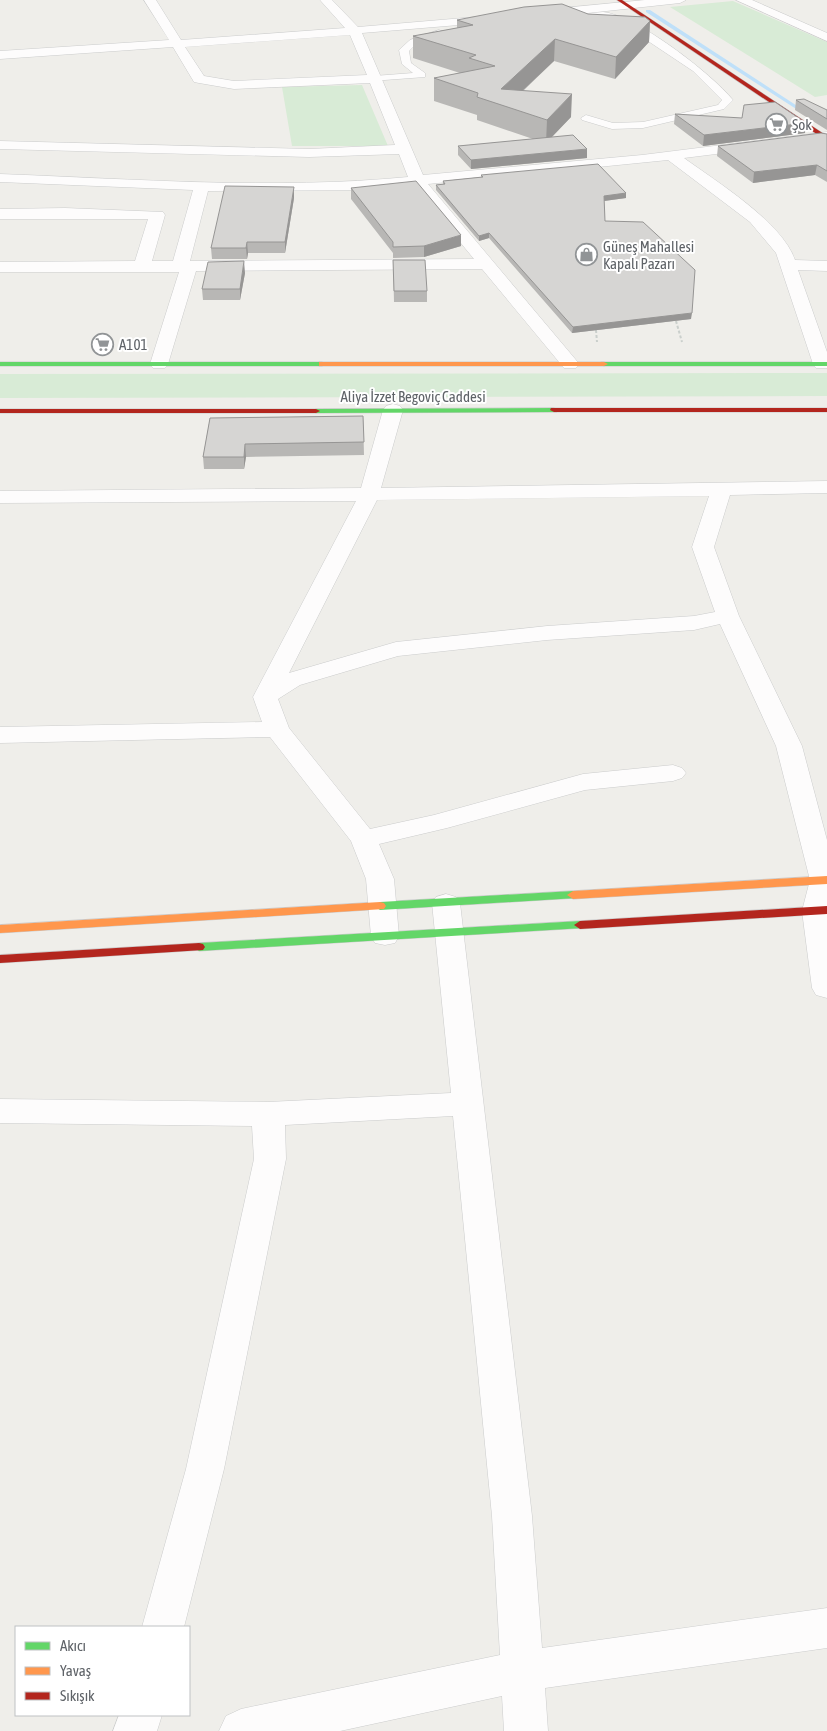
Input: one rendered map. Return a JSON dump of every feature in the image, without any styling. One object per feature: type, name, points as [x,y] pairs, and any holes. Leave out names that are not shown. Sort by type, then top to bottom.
[{"type":"street","points":[[150,0],[199,80],[245,85],[374,79]]},
{"type":"street","points":[[326,0],[355,31],[417,180],[570,364]]},
{"type":"street","points":[[532,18],[623,3],[680,0]]},
{"type":"street","points":[[742,0],[826,37]]},
{"type":"street","points":[[643,2],[694,36]]},
{"type":"street","points":[[623,3],[826,137]]},
{"type":"street","points":[[0,55],[503,21]]},
{"type":"street","points":[[0,178],[202,186],[370,185],[671,155],[826,137]]},
{"type":"street","points":[[0,145],[309,153],[404,149]]},
{"type":"street","points":[[671,155],[756,219],[784,252],[825,364]]},
{"type":"street","points":[[159,364],[184,267],[202,186]]},
{"type":"street","points":[[0,214],[65,212],[157,215],[142,267]]},
{"type":"street","points":[[0,267],[486,264]]},
{"type":"street","points":[[789,266],[827,266]]},
{"type":"street","name":"Aliya İzzet Begoviç Caddesi","points":[[0,364],[825,364]]},
{"type":"street","points":[[385,936],[380,879],[364,839],[277,729],[265,697],[369,495],[393,410]]},
{"type":"street","name":"Aliya İzzet Begoviç Caddesi","points":[[0,411],[827,410]]},
{"type":"street","points":[[0,497],[369,495],[827,487]]},
{"type":"street","points":[[721,490],[703,547],[728,616],[789,746],[825,880],[821,911],[827,988]]},
{"type":"street","points":[[265,697],[291,680],[396,649],[547,633],[694,623],[728,616]]},
{"type":"street","points":[[0,735],[211,732],[277,729]]},
{"type":"street","points":[[364,839],[438,822],[583,782],[673,773]]},
{"type":"street","points":[[0,959],[385,936],[449,917],[825,880]]},
{"type":"street","points":[[0,929],[381,906],[449,917],[821,911]]},
{"type":"street","points":[[449,917],[512,1516],[526,1731]]},
{"type":"street","points":[[0,1111],[268,1114],[469,1104]]},
{"type":"street","points":[[163,1626],[205,1469],[270,1159],[268,1114]]},
{"type":"street","points":[[241,1731],[522,1671],[827,1628]]},
{"type":"street","points":[[135,1731],[140,1716]]},
{"type":"lane","points":[[532,18],[612,15],[649,36],[696,69],[728,100],[721,107],[643,125],[612,126],[586,118]]},
{"type":"lane","points":[[374,79],[422,75],[407,64],[404,50],[413,42],[451,30],[503,21]]},
{"type":"path","points":[[676,321],[683,346]]},
{"type":"green space","points":[[733,1],[827,42],[827,95],[815,97],[670,7]]},
{"type":"green space","points":[[362,85],[388,146],[292,146],[282,87]]},
{"type":"green space","points":[[827,373],[827,396],[0,398],[0,374]]},
{"type":"building","points":[[562,4],[588,14],[645,17],[650,21],[616,57],[555,39],[501,89],[572,94],[547,120],[477,97],[478,93],[434,78],[495,66],[469,58],[476,55],[413,36],[473,25],[457,20],[524,7]]},
{"type":"building","points":[[804,99],[827,110],[827,119],[796,100]]},
{"type":"building","points":[[775,102],[806,123],[704,135],[675,114],[742,118],[744,105]]},
{"type":"building","points":[[821,133],[827,134],[827,171],[817,165],[754,172],[718,146]]},
{"type":"building","points":[[573,135],[587,149],[471,160],[458,146]]},
{"type":"building","name":"Güneş Mahallesi Kapalı Pazarı","points":[[598,164],[626,193],[604,196],[605,221],[643,222],[695,270],[692,313],[573,327],[489,233],[479,236],[436,185],[445,184],[443,181],[483,177],[481,175]]},
{"type":"building","points":[[416,181],[461,235],[424,246],[393,247],[393,242],[351,188]]},
{"type":"building","points":[[225,186],[294,187],[285,242],[247,242],[246,248],[211,248]]},
{"type":"building","points":[[393,260],[425,260],[427,291],[394,291]]},
{"type":"building","points":[[244,261],[240,289],[202,289],[208,262]]},
{"type":"building","points":[[363,416],[364,442],[245,444],[244,457],[203,457],[210,418]]},
{"type":"waterway","points":[[648,11],[806,113]]},
{"type":"traffic: fast","points":[[0,364],[322,364]]},
{"type":"traffic: fast","points":[[604,364],[827,364]]},
{"type":"traffic: fast","points":[[316,411],[554,410]]},
{"type":"traffic: fast","points":[[380,906],[573,895]]},
{"type":"traffic: fast","points":[[199,947],[580,925]]},
{"type":"traffic: slow","points":[[322,364],[604,364]]},
{"type":"traffic: slow","points":[[573,895],[827,880]]},
{"type":"traffic: slow","points":[[0,929],[380,906]]},
{"type":"traffic: jam","points":[[619,0],[827,139]]},
{"type":"traffic: jam","points":[[554,410],[827,410]]},
{"type":"traffic: jam","points":[[0,411],[316,411]]},
{"type":"traffic: jam","points":[[580,925],[827,910]]},
{"type":"traffic: jam","points":[[0,959],[199,947]]},
{"type":"place","name":"Şok","points":[[776,124]]},
{"type":"place","name":"Güneş Mahallesi Kapalı Pazarı","points":[[587,255]]},
{"type":"place","name":"A101","points":[[103,344]]}]
